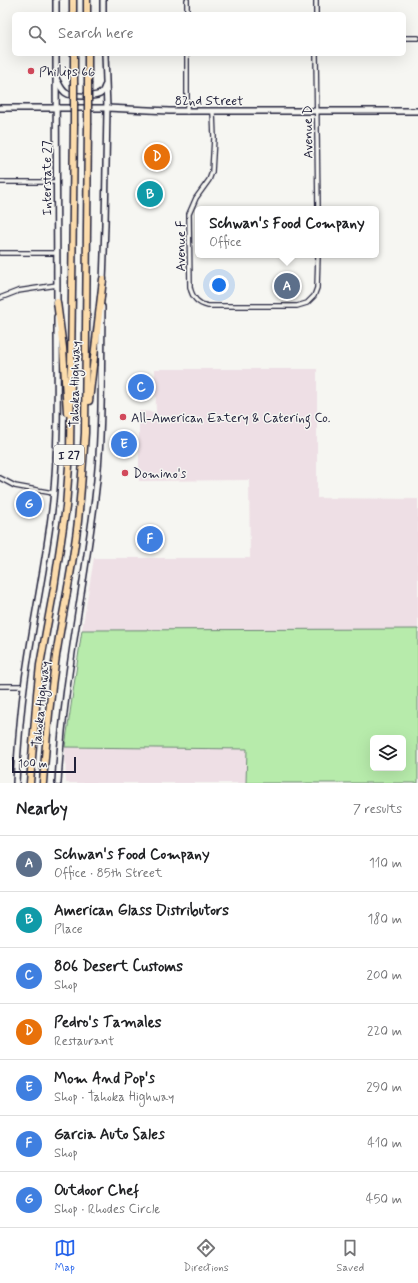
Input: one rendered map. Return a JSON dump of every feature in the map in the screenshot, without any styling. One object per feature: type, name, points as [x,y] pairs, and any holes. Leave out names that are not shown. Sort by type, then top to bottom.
[{"type":"highway","points":[[73,0],[73,12]]},
{"type":"highway","points":[[87,0],[87,12]]},
{"type":"highway","name":"Tahoka Highway","points":[[29,783],[40,664],[54,588],[66,507],[70,434],[74,56]]},
{"type":"highway","name":"Tahoka Highway","points":[[44,783],[49,708],[78,521],[85,433],[88,56]]},
{"type":"highway","points":[[85,433],[103,279]]},
{"type":"highway","points":[[57,302],[63,348],[67,417],[70,434]]},
{"type":"main road","points":[[56,0],[56,12]]},
{"type":"main road","points":[[103,0],[103,12]]},
{"type":"main road","name":"Interstate 27","points":[[56,56],[57,302]]},
{"type":"main road","points":[[103,279],[107,108],[105,56]]},
{"type":"main road","points":[[56,79],[65,93],[78,96],[100,94],[106,83]]},
{"type":"main road","name":"82nd Street","points":[[0,108],[107,108],[187,112],[418,111]]},
{"type":"main road","name":"Tahoka Highway","points":[[58,783],[59,755],[67,683],[86,564],[98,475],[103,279]]},
{"type":"main road","name":"Tahoka Highway","points":[[16,783],[24,686],[46,551],[53,493],[58,405],[57,302]]},
{"type":"street","points":[[187,0],[187,12]]},
{"type":"street","points":[[316,0],[316,12]]},
{"type":"street","points":[[406,38],[418,38]]},
{"type":"street","points":[[187,56],[187,112]]},
{"type":"street","name":"Avenue D","points":[[316,56],[318,206]]},
{"type":"street","name":"Avenue F","points":[[213,112],[214,138],[212,172],[209,180],[196,198],[190,214],[189,253],[191,291],[196,300],[204,305],[297,306],[307,302],[316,292],[318,281],[318,258]]},
{"type":"street","points":[[0,182],[57,182]]},
{"type":"street","points":[[0,253],[57,253]]},
{"type":"street","points":[[0,298],[18,291],[40,286],[57,285]]},
{"type":"street","points":[[0,478],[15,486],[53,493]]},
{"type":"street","points":[[0,686],[24,686]]},
{"type":"shaded area","points":[[155,369],[317,369],[317,498],[418,499],[418,630],[82,630],[94,558],[250,558],[249,480],[139,481],[139,411],[156,412]]},
{"type":"shaded area","points":[[65,747],[247,749],[246,783],[66,783]]},
{"type":"green space","points":[[418,629],[418,783],[246,783],[247,749],[65,747],[82,630]]},
{"type":"place","name":"Phillips 66","points":[[31,71]]},
{"type":"place","name":"Pedro's Tamales","points":[[157,157]]},
{"type":"place","name":"American Glass Distributors","points":[[150,194]]},
{"type":"place","name":"Schwan's Food Company","points":[[287,286]]},
{"type":"place","name":"806 Desert Customs","points":[[141,387]]},
{"type":"place","name":"All-American Eatery & Catering Co.","points":[[123,417]]},
{"type":"place","name":"Mom And Pop's","points":[[124,444]]},
{"type":"place","name":"Domino's","points":[[125,473]]},
{"type":"place","name":"Outdoor Chef","points":[[29,504]]},
{"type":"place","name":"Garcia Auto Sales","points":[[150,539]]}]
